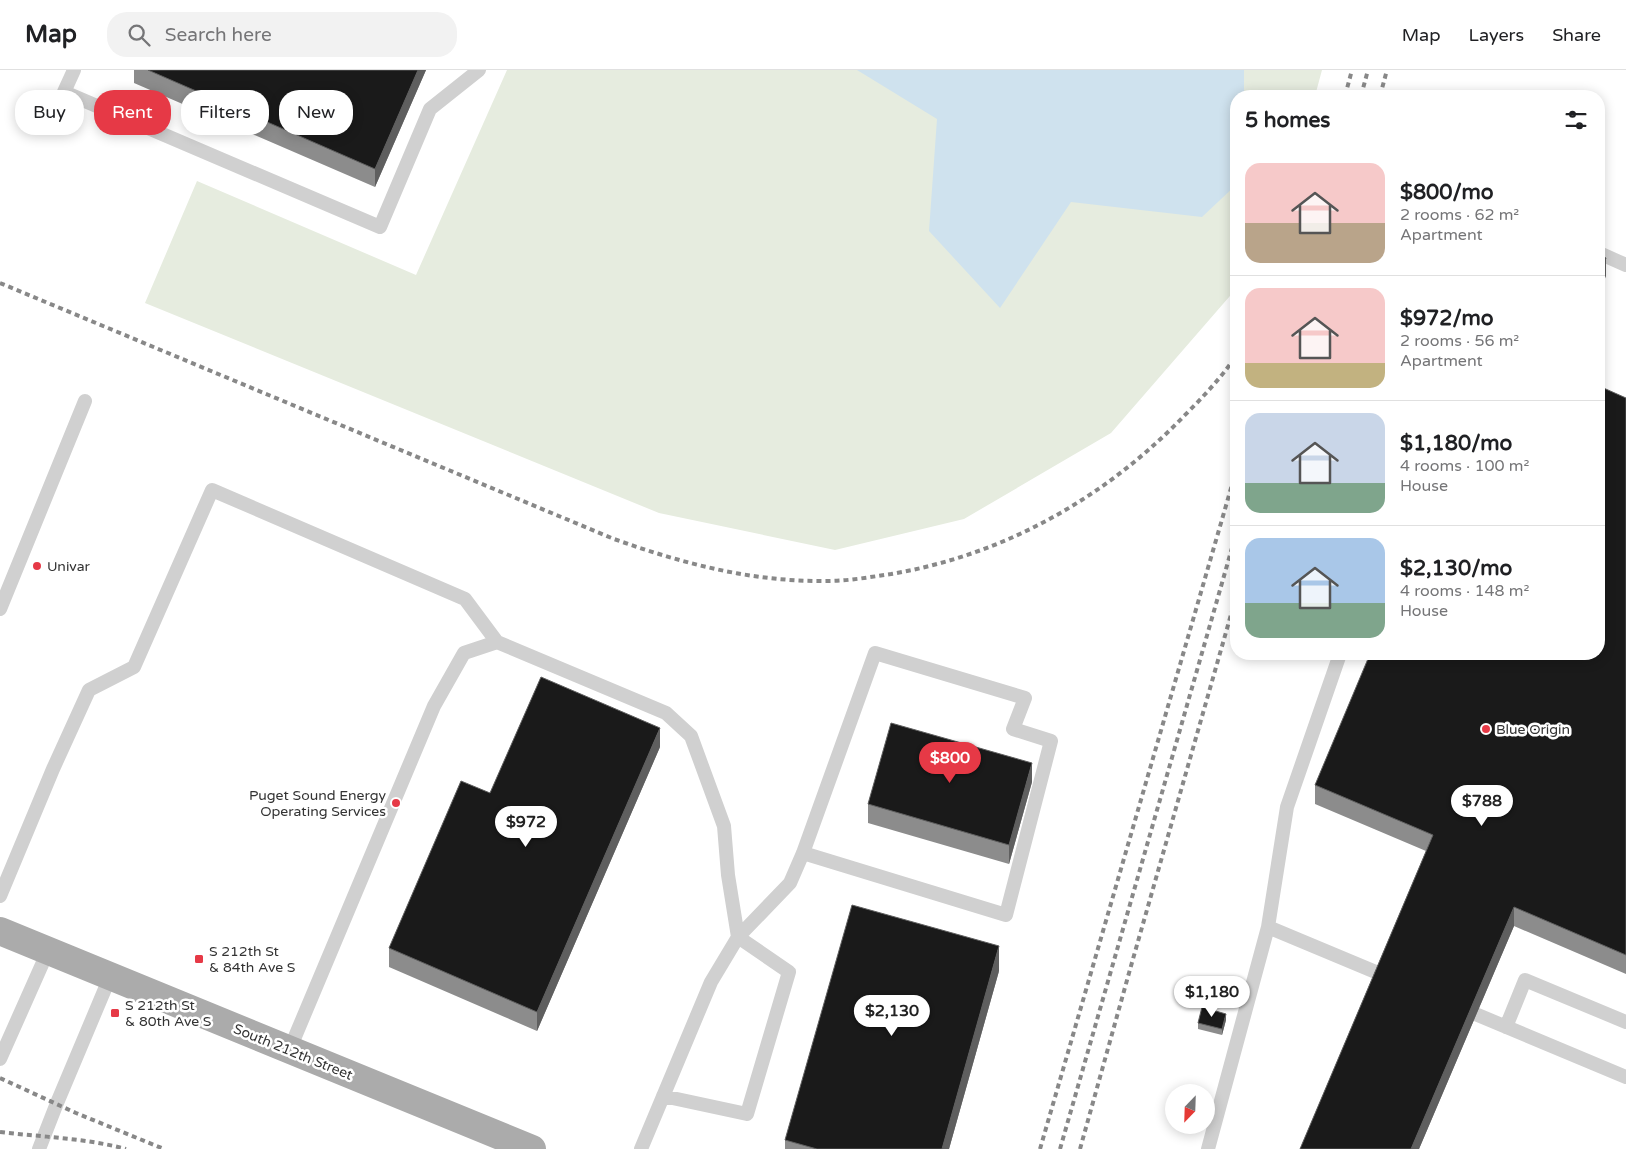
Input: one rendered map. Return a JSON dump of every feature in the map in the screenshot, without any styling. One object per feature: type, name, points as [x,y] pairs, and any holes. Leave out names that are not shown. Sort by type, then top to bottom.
[{"type":"main road","name":"South 212th Street","points":[[0,931],[532,1149]]},
{"type":"lane","points":[[74,70],[64,92],[380,227],[430,109],[479,70]]},
{"type":"lane","points":[[1605,255],[1626,264]]},
{"type":"lane","points":[[0,609],[85,401]]},
{"type":"lane","points":[[0,896],[53,769],[89,690],[134,667],[212,490],[465,599],[497,642],[666,713],[691,736],[724,826],[728,875],[738,937],[789,972],[747,1114],[663,1096]]},
{"type":"lane","points":[[289,1051],[434,706],[464,653],[497,642]]},
{"type":"lane","points":[[641,1149],[711,982],[738,937],[790,883],[876,653],[1025,698],[1013,730],[1051,741],[1006,914],[802,853]]},
{"type":"lane","points":[[1208,1149],[1268,927],[1287,807],[1338,660]]},
{"type":"lane","points":[[1268,927],[1405,984]]},
{"type":"lane","points":[[0,1059],[48,951]]},
{"type":"lane","points":[[39,1149],[110,977]]},
{"type":"lane","points":[[1506,1027],[1525,980],[1626,1022]]},
{"type":"lane","points":[[1451,1004],[1626,1077]]},
{"type":"shaded area","points":[[507,70],[1322,70],[1317,90],[1230,90],[1230,296],[1111,433],[964,519],[835,550],[659,513],[145,303],[197,181],[416,275]]},
{"type":"water","points":[[857,70],[1244,70],[1244,90],[1230,90],[1230,191],[1202,217],[1071,202],[1000,308],[929,231],[937,119]]},
{"type":"building","points":[[148,70],[418,70],[375,169],[297,135],[353,135],[353,90],[279,90],[279,127],[269,123],[269,90],[194,90]]},
{"type":"building","name":"Blue Origin","points":[[1605,389],[1626,398],[1626,955],[1514,907],[1411,1149],[1300,1149],[1433,835],[1315,785],[1367,660],[1605,660]]},
{"type":"building","points":[[541,677],[660,728],[537,1012],[389,948],[461,781],[490,793]]},
{"type":"building","points":[[891,723],[1032,763],[1009,845],[868,804]]},
{"type":"building","points":[[852,905],[999,946],[942,1149],[817,1149],[785,1140]]},
{"type":"building","points":[[1202,1007],[1226,1014],[1222,1029],[1198,1023]]},
{"type":"railway","points":[[1347,90],[1352,70]]},
{"type":"railway","points":[[1363,90],[1368,70]]},
{"type":"railway","points":[[1382,90],[1387,70]]},
{"type":"railway","points":[[0,283],[614,539],[693,564],[719,570],[799,581],[851,580],[933,565],[973,553],[1013,537],[1050,519],[1121,473],[1153,446],[1205,394],[1230,364]]},
{"type":"railway","points":[[1040,1149],[1230,492]]},
{"type":"railway","points":[[1060,1149],[1230,555]]},
{"type":"railway","points":[[1080,1149],[1230,618]]},
{"type":"railway","points":[[0,1078],[76,1113],[164,1149]]},
{"type":"railway","points":[[0,1132],[79,1140],[126,1149]]},
{"type":"place","name":"Univar","points":[[37,566]]},
{"type":"place","name":"Blue Origin","points":[[1486,729]]},
{"type":"place","name":"Puget Sound Energy Operating Services","points":[[396,803]]},
{"type":"place","name":"S 212th St & 84th Ave S","points":[[199,959]]},
{"type":"place","name":"S 212th St & 80th Ave S","points":[[115,1013]]}]
